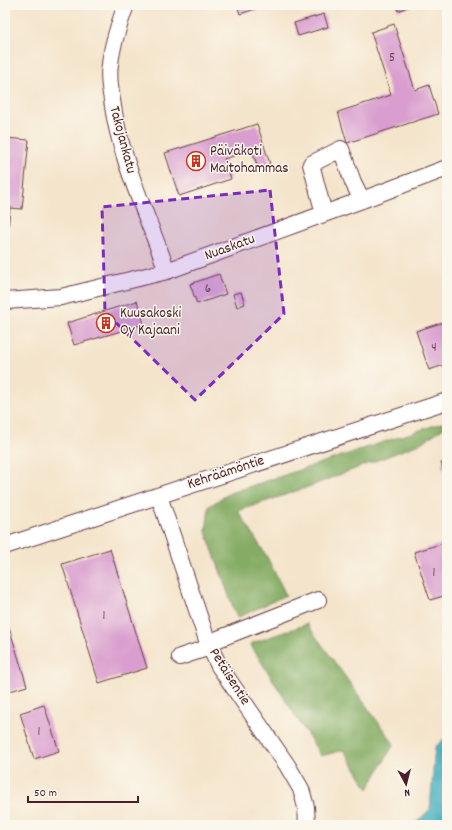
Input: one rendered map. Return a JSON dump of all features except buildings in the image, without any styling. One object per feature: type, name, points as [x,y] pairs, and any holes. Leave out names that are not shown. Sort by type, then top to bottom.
[{"type":"street","name":"Takojankatu","points":[[126,5],[109,64],[109,81],[114,115],[120,140],[137,194],[167,271]]},
{"type":"street","points":[[324,214],[311,164],[341,149],[353,182],[362,200]]},
{"type":"street","name":"Nuaskatu","points":[[5,301],[61,297],[167,271],[447,168]]},
{"type":"street","name":"Kehräämöntie","points":[[5,546],[447,401]]},
{"type":"street","name":"Petäisentie","points":[[159,496],[209,645],[219,666],[287,765],[301,789],[306,807],[307,825]]},
{"type":"street","points":[[180,657],[318,600]]},
{"type":"highlighted area","points":[[270,190],[284,314],[195,400],[105,312],[102,207]]},
{"type":"green space","points":[[447,421],[447,426],[419,444],[311,486],[238,511],[266,555],[286,595],[237,618],[206,532],[209,506],[230,493]]},
{"type":"green space","points":[[307,624],[394,744],[368,789],[344,750],[321,756],[250,644]]},
{"type":"water","points":[[447,736],[447,825],[414,825],[430,809],[435,747]]},
{"type":"place","name":"Päiväkoti Maitohammas","points":[[196,161]]},
{"type":"place","name":"Kuusakoski Oy Kajaani","points":[[106,323]]}]
